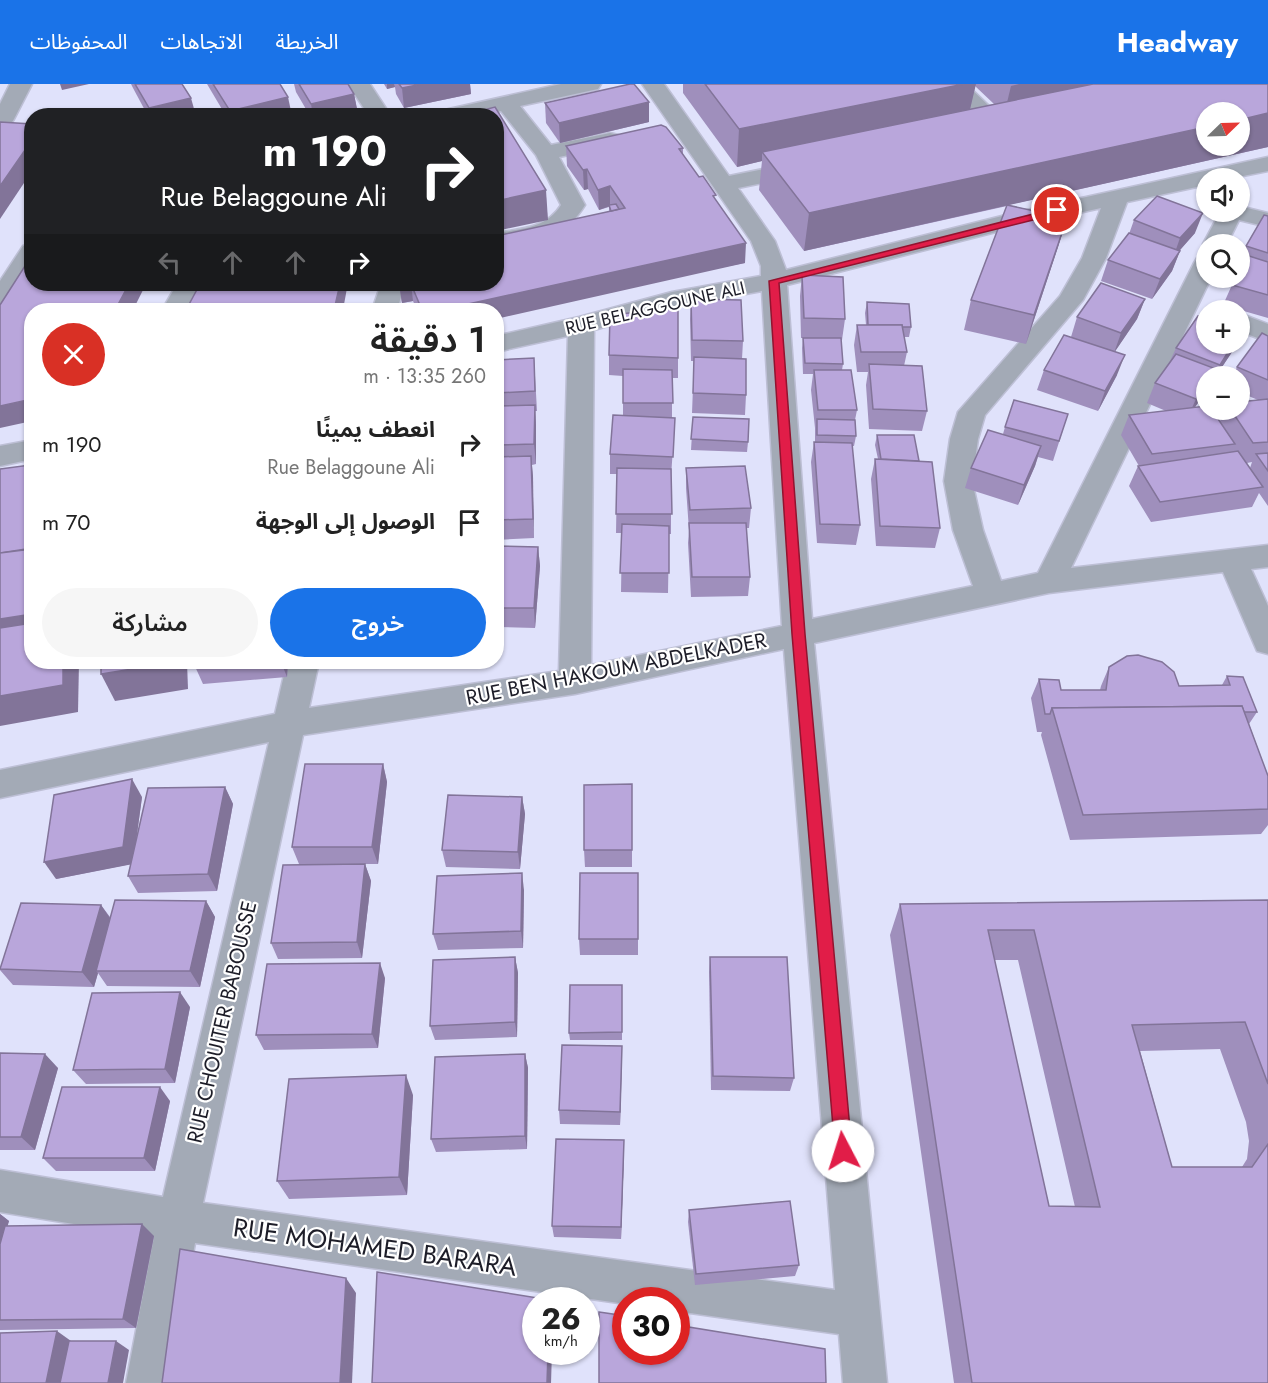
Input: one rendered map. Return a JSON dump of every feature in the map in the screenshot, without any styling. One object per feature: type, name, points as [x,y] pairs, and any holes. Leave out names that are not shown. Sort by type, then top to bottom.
[{"type":"street","points":[[8,119],[21,84]]},
{"type":"street","points":[[359,84],[375,108]]},
{"type":"street","points":[[484,108],[590,84]]},
{"type":"street","points":[[653,84],[763,241],[773,266],[798,634],[865,1383]]},
{"type":"street","points":[[954,84],[999,126]]},
{"type":"street","points":[[504,238],[549,230],[567,217],[573,205],[546,153],[506,103]]},
{"type":"street","points":[[976,131],[1022,121]]},
{"type":"street","points":[[659,129],[682,124]]},
{"type":"street","points":[[546,153],[637,134]]},
{"type":"street","points":[[725,184],[828,163]]},
{"type":"street","points":[[1250,181],[1261,166]]},
{"type":"street","name":"RUE BELAGGOUNE ALI","points":[[504,342],[581,325],[672,300],[774,281],[1018,219],[1261,166]]},
{"type":"street","points":[[991,594],[968,530],[958,481],[964,439],[972,412],[1070,300],[1094,258],[1117,197]]},
{"type":"street","points":[[1250,216],[1268,220]]},
{"type":"street","points":[[0,300],[24,263]]},
{"type":"street","points":[[1049,582],[1196,284]]},
{"type":"street","points":[[1188,300],[1196,303]]},
{"type":"street","points":[[575,681],[581,325]]},
{"type":"street","points":[[1250,326],[1268,334]]},
{"type":"street","points":[[0,456],[24,451]]},
{"type":"street","name":"RUE BEN HAKOUM ABDELKADER","points":[[0,784],[290,724],[575,681],[1049,582],[1268,556]]},
{"type":"street","points":[[1233,561],[1268,642]]},
{"type":"street","name":"RUE CHOUITER BABOUSSE","points":[[148,1383],[178,1220],[302,669]]},
{"type":"street","name":"RUE MOHAMED BARARA","points":[[0,1191],[178,1220],[858,1315]]},
{"type":"building","points":[[135,84],[182,84],[191,98],[149,108]]},
{"type":"building","points":[[213,84],[280,84],[288,97],[242,108],[228,108]]},
{"type":"building","points":[[299,84],[348,84],[354,94],[311,104]]},
{"type":"building","points":[[399,84],[422,84],[402,88]]},
{"type":"building","points":[[634,84],[649,102],[559,123],[545,103]]},
{"type":"building","points":[[705,84],[964,84],[739,129]]},
{"type":"building","points":[[1093,84],[1268,84],[1268,113],[1250,117],[1250,102],[1196,102],[1196,129],[809,213],[762,152]]},
{"type":"building","points":[[0,122],[24,124],[24,152],[0,186]]},
{"type":"building","points":[[504,122],[546,190],[504,199]]},
{"type":"building","points":[[661,125],[666,127],[683,148],[679,149],[699,177],[703,176],[716,195],[713,196],[746,243],[473,303],[419,303],[414,291],[504,291],[504,234],[625,208],[610,186],[598,190],[587,169],[583,170],[566,146]]},
{"type":"building","points":[[1157,196],[1196,210],[1196,221],[1180,238],[1134,220]]},
{"type":"building","points":[[616,204],[619,209],[611,211],[609,205]]},
{"type":"building","points":[[1007,205],[1067,218],[1034,315],[971,300]]},
{"type":"building","points":[[1264,215],[1268,216],[1268,253],[1250,247],[1250,239]]},
{"type":"building","points":[[1129,233],[1180,251],[1160,279],[1108,260]]},
{"type":"building","points":[[1250,256],[1268,262],[1268,295],[1243,288],[1250,288]]},
{"type":"building","points":[[24,268],[24,291],[125,291],[119,303],[24,303],[24,401],[0,406],[0,305]]},
{"type":"building","points":[[802,275],[843,277],[845,319],[804,318]]},
{"type":"building","points":[[1101,283],[1145,299],[1121,333],[1077,317]]},
{"type":"building","points":[[196,291],[338,291],[336,303],[190,303]]},
{"type":"building","points":[[691,299],[741,300],[743,341],[692,340]]},
{"type":"building","points":[[867,302],[909,304],[911,327],[868,325]]},
{"type":"building","points":[[678,308],[678,358],[609,355],[610,315]]},
{"type":"building","points":[[1196,319],[1196,354],[1227,354],[1220,365],[1176,348]]},
{"type":"building","points":[[857,325],[902,325],[907,352],[861,352]]},
{"type":"building","points":[[1262,333],[1268,336],[1268,380],[1250,372],[1250,366],[1238,366],[1247,354],[1250,354],[1250,349]]},
{"type":"building","points":[[1064,335],[1125,355],[1105,391],[1044,370]]},
{"type":"building","points":[[803,338],[841,338],[843,364],[805,363]]},
{"type":"building","points":[[1176,354],[1208,366],[1196,366],[1196,399],[1155,383]]},
{"type":"building","points":[[694,357],[746,359],[746,395],[693,393]]},
{"type":"building","points":[[534,358],[535,391],[504,393],[504,360]]},
{"type":"building","points":[[869,364],[922,366],[927,411],[873,409]]},
{"type":"building","points":[[623,369],[672,370],[673,403],[623,403]]},
{"type":"building","points":[[814,370],[851,370],[857,410],[818,410]]},
{"type":"building","points":[[1268,399],[1268,442],[1253,443],[1238,420],[1250,420],[1250,401]]},
{"type":"building","points":[[1014,400],[1068,414],[1059,441],[1005,427]]},
{"type":"building","points":[[535,405],[534,444],[504,445],[504,406]]},
{"type":"building","points":[[1196,407],[1196,420],[1219,420],[1235,444],[1152,454],[1129,415]]},
{"type":"building","points":[[613,415],[675,418],[673,457],[610,454]]},
{"type":"building","points":[[693,417],[749,419],[748,442],[691,439]]},
{"type":"building","points":[[817,419],[855,420],[856,436],[817,435]]},
{"type":"building","points":[[988,430],[1041,446],[1024,485],[971,468]]},
{"type":"building","points":[[877,435],[914,435],[919,461],[881,459]]},
{"type":"building","points":[[814,442],[852,443],[860,525],[820,524]]},
{"type":"building","points":[[1238,451],[1263,487],[1160,502],[1138,466]]},
{"type":"building","points":[[1268,453],[1268,471],[1256,454]]},
{"type":"building","points":[[531,456],[533,519],[504,520],[504,457]]},
{"type":"building","points":[[875,459],[932,462],[940,528],[880,526]]},
{"type":"building","points":[[24,466],[24,549],[0,553],[0,469]]},
{"type":"building","points":[[745,466],[751,508],[690,510],[686,468]]},
{"type":"building","points":[[617,468],[671,469],[672,514],[616,514]]},
{"type":"building","points":[[689,523],[746,523],[750,577],[692,577]]},
{"type":"building","points":[[622,524],[669,526],[669,573],[620,573]]},
{"type":"building","points":[[504,546],[538,547],[534,608],[504,608]]},
{"type":"building","points":[[24,550],[24,615],[0,619],[0,553]]},
{"type":"building","points":[[24,624],[24,669],[63,669],[63,685],[0,696],[0,628]]},
{"type":"building","points":[[1138,655],[1162,662],[1174,672],[1179,686],[1230,685],[1227,676],[1243,677],[1257,712],[1244,712],[1242,706],[1052,708],[1050,714],[1045,714],[1039,679],[1059,680],[1061,690],[1106,690],[1109,667],[1127,656]]},
{"type":"building","points":[[101,669],[132,669],[101,674]]},
{"type":"building","points":[[1242,706],[1268,776],[1268,809],[1083,815],[1052,708]]},
{"type":"building","points":[[305,764],[383,764],[372,847],[292,847]]},
{"type":"building","points":[[132,779],[123,847],[44,862],[54,795]]},
{"type":"building","points":[[632,784],[632,850],[584,850],[584,785]]},
{"type":"building","points":[[225,787],[208,874],[128,876],[148,788]]},
{"type":"building","points":[[448,795],[522,797],[518,852],[442,850]]},
{"type":"building","points":[[365,864],[357,942],[271,943],[283,865]]},
{"type":"building","points":[[522,873],[521,931],[433,934],[437,876]]},
{"type":"building","points":[[580,873],[638,873],[638,939],[579,939]]},
{"type":"building","points":[[115,900],[206,901],[190,971],[96,971]]},
{"type":"building","points":[[1268,900],[1268,1084],[1245,1022],[1132,1025],[1172,1167],[1252,1167],[1268,1144],[1268,1383],[972,1383],[900,904]],"holes":[[[988,930],[1034,930],[1100,1207],[1049,1206]]]},
{"type":"building","points":[[21,903],[101,905],[82,972],[0,969]]},
{"type":"building","points":[[515,957],[515,1022],[430,1026],[433,960]]},
{"type":"building","points":[[710,957],[787,957],[794,1078],[713,1076]]},
{"type":"building","points":[[380,963],[372,1034],[256,1035],[267,964]]},
{"type":"building","points":[[570,985],[622,985],[622,1032],[569,1033]]},
{"type":"building","points":[[180,992],[165,1069],[73,1070],[92,993]]},
{"type":"building","points":[[562,1045],[622,1046],[620,1112],[559,1110]]},
{"type":"building","points":[[0,1053],[45,1054],[21,1137],[0,1137]]},
{"type":"building","points":[[525,1054],[525,1136],[431,1139],[435,1057]]},
{"type":"building","points":[[406,1075],[399,1177],[277,1181],[289,1079]]},
{"type":"building","points":[[62,1087],[160,1087],[144,1158],[43,1158]]},
{"type":"building","points":[[556,1139],[624,1140],[621,1227],[552,1226]]},
{"type":"building","points":[[790,1201],[799,1265],[696,1274],[689,1210]]},
{"type":"building","points":[[142,1224],[123,1319],[0,1320],[0,1244],[5,1226]]},
{"type":"building","points":[[180,1249],[346,1278],[340,1383],[162,1383]]},
{"type":"building","points":[[377,1272],[522,1295],[522,1365],[548,1365],[547,1383],[372,1383]]},
{"type":"building","points":[[600,1312],[612,1314],[612,1365],[690,1365],[690,1327],[825,1349],[826,1383],[599,1383]]},
{"type":"building","points":[[57,1331],[46,1383],[0,1383],[0,1333]]},
{"type":"building","points":[[69,1341],[116,1341],[108,1383],[60,1383]]},
{"type":"route","points":[[843,1151],[798,634],[774,281],[1057,210]]}]
